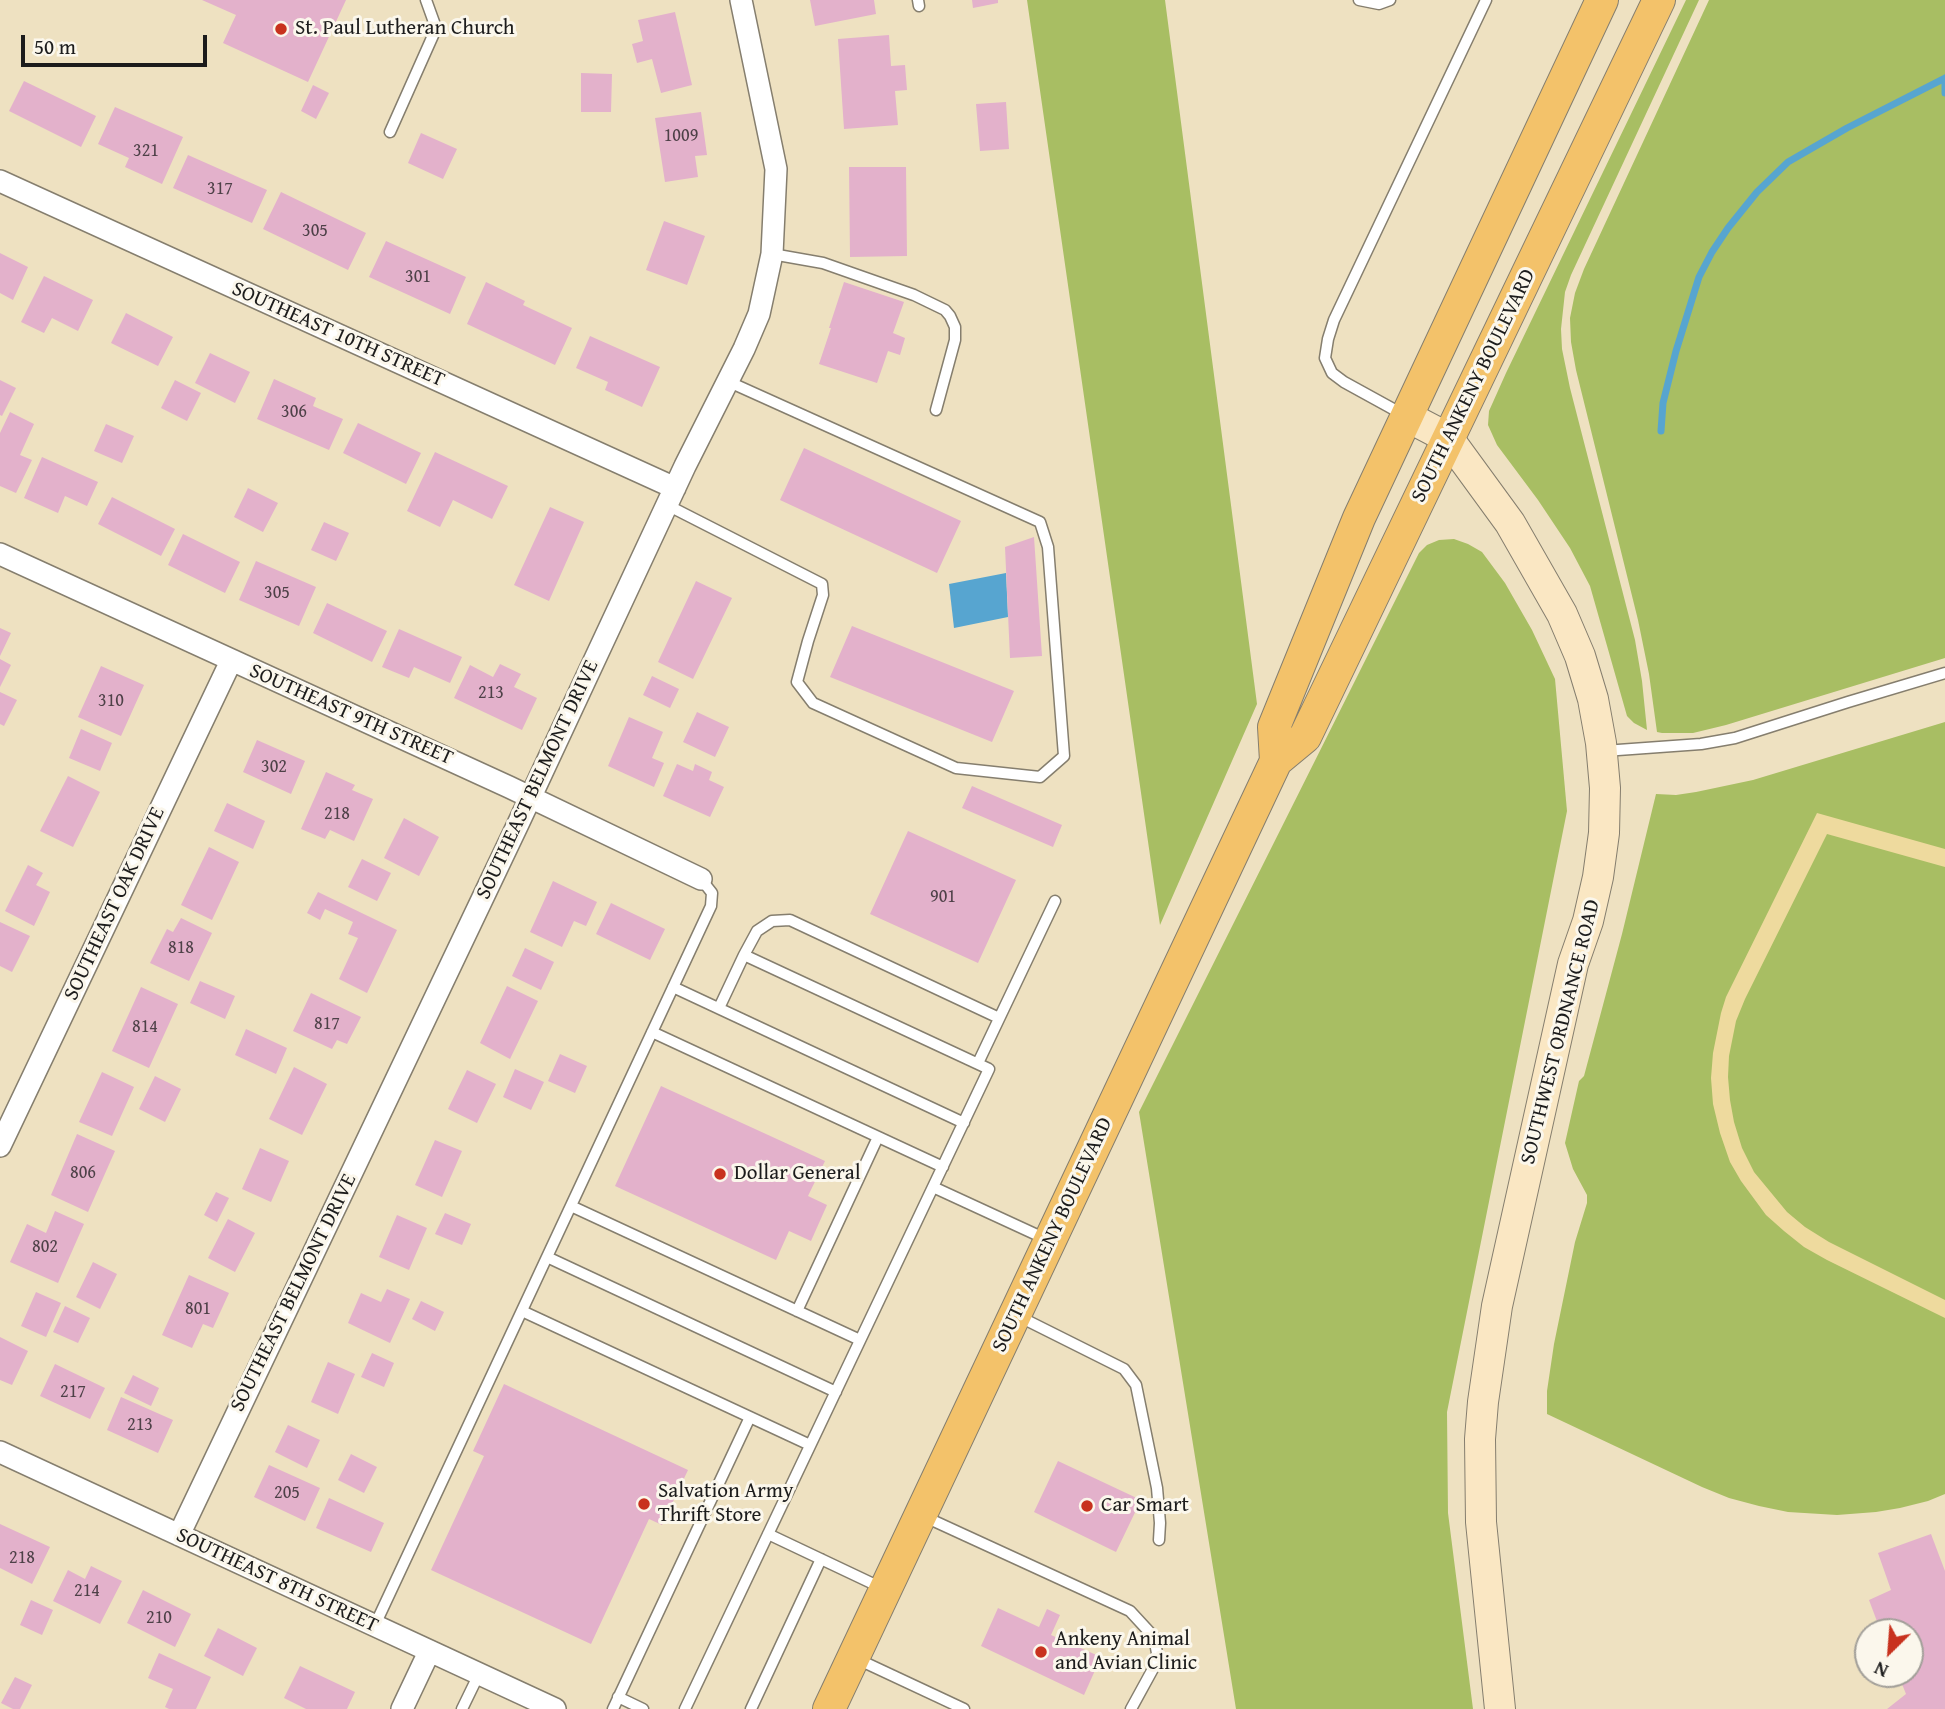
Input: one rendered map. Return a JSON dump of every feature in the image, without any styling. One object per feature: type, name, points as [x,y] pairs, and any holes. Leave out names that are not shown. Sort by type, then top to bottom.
[{"type":"main road","name":"SOUTH ANKENY BOULEVARD","points":[[1276,761],[1274,727],[1359,518],[1602,0]]},
{"type":"main road","name":"SOUTH ANKENY BOULEVARD","points":[[829,1709],[1276,761],[1306,737],[1660,0]]},
{"type":"street","name":"SOUTHEAST BELMONT DRIVE","points":[[179,1535],[759,314],[772,254],[776,169],[741,0]]},
{"type":"street","name":"SOUTHEAST 10TH STREET","points":[[0,181],[671,496]]},
{"type":"street","name":"SOUTHWEST ORDNANCE ROAD","points":[[1406,416],[1448,438],[1510,523],[1562,614],[1580,656],[1593,699],[1605,788],[1604,833],[1598,877],[1588,921],[1573,964],[1497,1306],[1483,1402],[1480,1439],[1481,1522],[1500,1709]]},
{"type":"street","name":"SOUTHEAST 9TH STREET","points":[[0,554],[701,879]]},
{"type":"street","name":"SOUTHEAST OAK DRIVE","points":[[0,1146],[231,661]]},
{"type":"street","name":"SOUTHEAST 8TH STREET","points":[[0,1452],[555,1709]]},
{"type":"street","points":[[402,1709],[429,1651]]},
{"type":"lane","points":[[390,132],[435,31],[426,0]]},
{"type":"lane","points":[[1359,0],[1378,4],[1390,0]]},
{"type":"lane","points":[[1406,416],[1344,383],[1332,373],[1325,358],[1328,339],[1334,320],[1486,0]]},
{"type":"lane","points":[[772,254],[823,264],[914,295],[945,310],[955,327],[955,340],[936,410]]},
{"type":"lane","points":[[671,496],[822,584],[823,595],[797,682],[813,703],[956,768],[1040,777],[1064,756],[1048,547],[1041,522],[727,381]]},
{"type":"lane","points":[[1602,751],[1701,744],[1735,738],[1945,673]]},
{"type":"lane","points":[[375,1625],[711,906],[712,894],[701,879]]},
{"type":"lane","points":[[978,1063],[1055,901]]},
{"type":"lane","points":[[719,1008],[757,932],[772,921],[790,920],[999,1018]]},
{"type":"lane","points":[[685,1709],[989,1069],[744,955]]},
{"type":"lane","points":[[673,987],[964,1123]]},
{"type":"lane","points":[[652,1031],[943,1167]]},
{"type":"lane","points":[[797,1311],[878,1137]]},
{"type":"lane","points":[[933,1187],[1051,1241]]},
{"type":"lane","points":[[571,1206],[860,1340]]},
{"type":"lane","points":[[547,1257],[836,1392]]},
{"type":"lane","points":[[522,1311],[810,1446]]},
{"type":"lane","points":[[1015,1315],[1124,1369],[1136,1385],[1157,1488],[1159,1540]]},
{"type":"lane","points":[[613,1709],[750,1417]]},
{"type":"lane","points":[[920,1515],[1130,1611],[1154,1637],[1157,1653],[1154,1667],[1131,1709]]},
{"type":"lane","points":[[768,1534],[885,1589]]},
{"type":"lane","points":[[751,1709],[821,1559]]},
{"type":"lane","points":[[853,1657],[964,1709]]},
{"type":"lane","points":[[462,1709],[479,1674]]},
{"type":"lane","points":[[618,1697],[643,1709]]},
{"type":"green space","points":[[1027,0],[1165,0],[1257,704],[1160,925]]},
{"type":"green space","points":[[1686,0],[1699,0],[1571,275],[1565,292],[1561,329],[1570,388],[1635,640],[1647,730],[1627,716],[1590,586],[1570,548],[1497,445],[1488,425],[1489,411],[1506,373]]},
{"type":"green space","points":[[1709,0],[1945,0],[1945,658],[1726,725],[1693,733],[1662,733],[1657,732],[1638,620],[1576,370],[1570,318],[1584,269]]},
{"type":"green space","points":[[1454,539],[1482,552],[1505,583],[1532,630],[1555,679],[1567,811],[1447,1412],[1448,1513],[1473,1709],[1236,1709],[1139,1112],[1419,553],[1427,545],[1439,540]]},
{"type":"green space","points":[[1945,722],[1945,1494],[1900,1508],[1837,1515],[1788,1512],[1759,1506],[1702,1487],[1547,1414],[1547,1391],[1554,1344],[1575,1242],[1587,1203],[1587,1195],[1573,1169],[1565,1143],[1579,1081],[1584,1076],[1656,794],[1676,795],[1753,780]]},
{"type":"sand","points":[[1817,813],[1945,849],[1945,867],[1827,834],[1736,1021],[1728,1077],[1734,1122],[1742,1148],[1754,1172],[1787,1212],[1829,1242],[1945,1300],[1945,1318],[1827,1260],[1784,1231],[1766,1215],[1741,1181],[1730,1162],[1720,1133],[1713,1104],[1711,1078],[1721,1013],[1726,997]]},
{"type":"water","points":[[1006,573],[1008,617],[954,628],[949,584]]},
{"type":"building","name":"St. Paul Lutheran Church","points":[[202,0],[346,0],[308,82],[223,43],[236,15]]},
{"type":"building","points":[[810,0],[874,0],[876,14],[815,26]]},
{"type":"building","points":[[972,0],[998,0],[998,3],[973,8]]},
{"type":"building","points":[[675,12],[692,85],[661,93],[652,59],[637,63],[632,44],[643,41],[638,20]]},
{"type":"building","points":[[889,35],[891,66],[905,65],[907,90],[895,91],[898,125],[844,129],[838,39]]},
{"type":"building","points":[[581,73],[612,74],[611,112],[581,112]]},
{"type":"building","points":[[24,81],[96,116],[81,147],[9,111]]},
{"type":"building","points":[[313,85],[329,93],[316,119],[301,111]]},
{"type":"building","points":[[1006,102],[1009,149],[980,151],[976,104]]},
{"type":"building","points":[[115,107],[183,137],[162,184],[125,167],[129,158],[98,144]]},
{"type":"building","points":[[701,112],[707,155],[695,156],[698,177],[665,182],[655,118]]},
{"type":"building","points":[[421,133],[457,149],[443,179],[408,163]]},
{"type":"building","points":[[188,155],[267,190],[252,223],[173,188]]},
{"type":"building","points":[[849,167],[906,167],[907,256],[850,257]]},
{"type":"building","points":[[281,192],[366,233],[348,270],[263,229]]},
{"type":"building","points":[[664,221],[705,236],[687,285],[646,270]]},
{"type":"building","points":[[386,241],[466,277],[450,314],[369,277]]},
{"type":"building","points":[[0,253],[28,267],[13,300],[0,293]]},
{"type":"building","points":[[44,276],[93,300],[78,331],[52,318],[44,333],[21,322]]},
{"type":"building","points":[[486,282],[525,301],[523,305],[572,328],[555,365],[467,324]]},
{"type":"building","points":[[844,282],[904,302],[893,333],[905,338],[900,355],[888,351],[877,383],[819,364]]},
{"type":"building","points":[[126,313],[173,337],[158,366],[111,343]]},
{"type":"building","points":[[590,336],[660,367],[642,407],[605,390],[608,382],[576,368]]},
{"type":"building","points":[[210,353],[250,372],[235,403],[195,383]]},
{"type":"building","points":[[274,379],[316,398],[313,406],[343,419],[329,450],[257,419]]},
{"type":"building","points":[[0,380],[16,388],[2,416],[0,415]]},
{"type":"building","points":[[175,380],[201,393],[187,421],[161,408]]},
{"type":"building","points":[[10,412],[34,424],[20,455],[32,460],[16,493],[0,486],[0,433]]},
{"type":"building","points":[[358,423],[421,453],[406,484],[343,453]]},
{"type":"building","points":[[106,424],[134,436],[122,463],[94,451]]},
{"type":"building","points":[[804,448],[961,521],[937,573],[780,500]]},
{"type":"building","points":[[435,452],[508,486],[492,519],[453,500],[440,527],[407,511]]},
{"type":"building","points":[[42,457],[98,482],[87,506],[65,496],[58,513],[24,498]]},
{"type":"building","points":[[248,488],[278,503],[263,532],[234,517]]},
{"type":"building","points":[[112,497],[175,529],[161,556],[98,524]]},
{"type":"building","points":[[550,507],[584,522],[549,601],[514,585]]},
{"type":"building","points":[[324,522],[349,533],[336,561],[311,550]]},
{"type":"building","points":[[183,534],[240,562],[225,593],[168,565]]},
{"type":"building","points":[[1034,537],[1042,656],[1010,658],[1005,547]]},
{"type":"building","points":[[256,561],[316,587],[299,626],[239,600]]},
{"type":"building","points":[[696,581],[732,598],[693,679],[658,662]]},
{"type":"building","points":[[327,603],[387,631],[372,662],[313,633]]},
{"type":"building","points":[[852,626],[1014,691],[992,742],[830,677]]},
{"type":"building","points":[[0,628],[11,633],[0,656]]},
{"type":"building","points":[[399,629],[462,657],[450,683],[414,667],[409,678],[382,667]]},
{"type":"building","points":[[0,659],[11,665],[0,687]]},
{"type":"building","points":[[500,664],[521,674],[514,687],[537,698],[522,730],[454,698],[470,665],[493,677]]},
{"type":"building","points":[[101,666],[144,685],[121,736],[78,717]]},
{"type":"building","points":[[652,676],[679,689],[670,708],[643,695]]},
{"type":"building","points":[[0,692],[17,700],[4,726],[0,724]]},
{"type":"building","points":[[697,712],[729,727],[715,757],[683,742]]},
{"type":"building","points":[[629,717],[663,732],[652,758],[664,763],[654,787],[608,766]]},
{"type":"building","points":[[81,729],[112,743],[100,771],[69,758]]},
{"type":"building","points":[[257,740],[305,761],[291,794],[243,772]]},
{"type":"building","points":[[677,764],[693,771],[695,764],[712,772],[709,780],[724,787],[710,817],[663,796]]},
{"type":"building","points":[[326,772],[355,785],[352,790],[373,799],[354,841],[330,830],[325,839],[301,829]]},
{"type":"building","points":[[68,776],[100,792],[73,847],[40,831]]},
{"type":"building","points":[[972,786],[1062,825],[1053,847],[962,808]]},
{"type":"building","points":[[227,803],[265,821],[253,849],[214,831]]},
{"type":"building","points":[[404,818],[439,837],[419,876],[384,858]]},
{"type":"building","points":[[908,831],[1016,880],[978,963],[870,914]]},
{"type":"building","points":[[209,847],[239,862],[212,920],[181,905]]},
{"type":"building","points":[[362,859],[391,873],[377,901],[348,887]]},
{"type":"building","points":[[28,865],[43,873],[36,885],[50,892],[34,926],[5,911]]},
{"type":"building","points":[[553,881],[597,902],[586,926],[574,921],[562,947],[530,932]]},
{"type":"building","points":[[318,892],[397,930],[367,993],[339,979],[358,938],[348,934],[353,922],[325,909],[320,920],[307,913]]},
{"type":"building","points":[[611,903],[665,929],[650,960],[596,934]]},
{"type":"building","points":[[181,918],[212,933],[189,981],[150,963],[167,929],[173,932]]},
{"type":"building","points":[[0,922],[30,936],[12,972],[0,966]]},
{"type":"building","points":[[525,948],[554,962],[541,990],[512,976]]},
{"type":"building","points":[[200,981],[235,996],[225,1019],[190,1003]]},
{"type":"building","points":[[507,986],[538,1001],[510,1059],[480,1043]]},
{"type":"building","points":[[141,987],[178,1004],[149,1068],[112,1051]]},
{"type":"building","points":[[311,993],[361,1017],[347,1044],[337,1040],[332,1049],[293,1031]]},
{"type":"building","points":[[246,1029],[287,1048],[276,1074],[235,1055]]},
{"type":"building","points":[[560,1054],[587,1066],[575,1093],[548,1081]]},
{"type":"building","points":[[294,1067],[327,1084],[302,1135],[269,1119]]},
{"type":"building","points":[[515,1069],[544,1082],[531,1110],[503,1097]]},
{"type":"building","points":[[467,1070],[496,1084],[477,1123],[448,1109]]},
{"type":"building","points":[[102,1072],[134,1087],[112,1136],[79,1122]]},
{"type":"building","points":[[155,1076],[181,1089],[165,1122],[139,1109]]},
{"type":"building","name":"Dollar General","points":[[661,1086],[825,1161],[808,1196],[827,1205],[811,1241],[789,1231],[776,1260],[615,1186]]},
{"type":"building","points":[[77,1134],[115,1151],[88,1212],[51,1195]]},
{"type":"building","points":[[435,1140],[462,1151],[442,1197],[415,1185]]},
{"type":"building","points":[[260,1148],[289,1161],[271,1202],[242,1189]]},
{"type":"building","points":[[216,1192],[229,1198],[217,1222],[204,1215]]},
{"type":"building","points":[[55,1211],[84,1224],[58,1283],[10,1262],[27,1224],[46,1233]]},
{"type":"building","points":[[445,1213],[471,1224],[462,1245],[435,1234]]},
{"type":"building","points":[[397,1215],[427,1228],[409,1270],[379,1257]]},
{"type":"building","points":[[228,1219],[255,1233],[235,1272],[208,1258]]},
{"type":"building","points":[[93,1262],[117,1274],[100,1309],[76,1297]]},
{"type":"building","points":[[189,1275],[229,1293],[213,1328],[203,1324],[192,1348],[162,1335]]},
{"type":"building","points":[[387,1289],[410,1299],[390,1343],[348,1323],[361,1293],[381,1302]]},
{"type":"building","points":[[36,1292],[61,1303],[46,1337],[21,1326]]},
{"type":"building","points":[[421,1301],[444,1312],[435,1331],[412,1319]]},
{"type":"building","points":[[65,1306],[90,1318],[78,1343],[53,1332]]},
{"type":"building","points":[[0,1337],[28,1351],[12,1385],[0,1380]]},
{"type":"building","points":[[372,1353],[394,1363],[384,1387],[361,1377]]},
{"type":"building","points":[[328,1362],[355,1374],[338,1414],[311,1402]]},
{"type":"building","points":[[55,1364],[105,1388],[90,1419],[40,1396]]},
{"type":"building","points":[[133,1375],[159,1388],[151,1406],[124,1393]]},
{"type":"building","points":[[504,1384],[688,1470],[662,1525],[649,1519],[591,1644],[431,1570],[484,1456],[473,1451]]},
{"type":"building","points":[[121,1397],[173,1420],[158,1453],[107,1430]]},
{"type":"building","points":[[288,1425],[320,1440],[307,1468],[275,1452]]},
{"type":"building","points":[[351,1454],[377,1467],[364,1493],[338,1480]]},
{"type":"building","name":"Car Smart","points":[[1058,1461],[1141,1500],[1116,1552],[1034,1512]]},
{"type":"building","points":[[269,1465],[320,1488],[305,1521],[254,1497]]},
{"type":"building","points":[[329,1498],[384,1523],[371,1552],[316,1528]]},
{"type":"building","points":[[0,1524],[50,1547],[32,1584],[0,1568]]},
{"type":"building","points":[[1931,1534],[1945,1571],[1945,1709],[1887,1709],[1906,1694],[1904,1688],[1924,1688],[1924,1618],[1876,1618],[1869,1600],[1891,1590],[1878,1553]]},
{"type":"building","points":[[91,1566],[122,1581],[100,1624],[53,1601],[68,1570],[85,1579]]},
{"type":"building","points":[[143,1590],[191,1614],[175,1647],[127,1623]]},
{"type":"building","points":[[31,1600],[53,1610],[42,1635],[20,1625]]},
{"type":"building","name":"Ankeny Animal and Avian Clinic","points":[[998,1608],[1039,1627],[1047,1609],[1060,1615],[1051,1635],[1101,1657],[1084,1695],[981,1646]]},
{"type":"building","points":[[218,1628],[257,1648],[243,1676],[204,1656]]},
{"type":"building","points":[[159,1653],[211,1677],[196,1709],[165,1707],[173,1689],[148,1678]]},
{"type":"building","points":[[300,1666],[355,1692],[347,1709],[306,1709],[284,1698]]},
{"type":"building","points":[[15,1677],[32,1685],[20,1709],[13,1709],[1,1703]]},
{"type":"waterway","points":[[1661,431],[1663,403],[1699,277],[1728,228],[1757,192],[1788,162],[1847,128],[1945,78]]},
{"type":"waterway","points":[[1945,83],[1945,93]]},
{"type":"place","name":"St. Paul Lutheran Church","points":[[281,29]]},
{"type":"place","name":"Dollar General","points":[[720,1174]]},
{"type":"place","name":"Salvation Army Thrift Store","points":[[644,1504]]},
{"type":"place","name":"Car Smart","points":[[1087,1506]]},
{"type":"place","name":"Ankeny Animal and Avian Clinic","points":[[1041,1652]]}]
